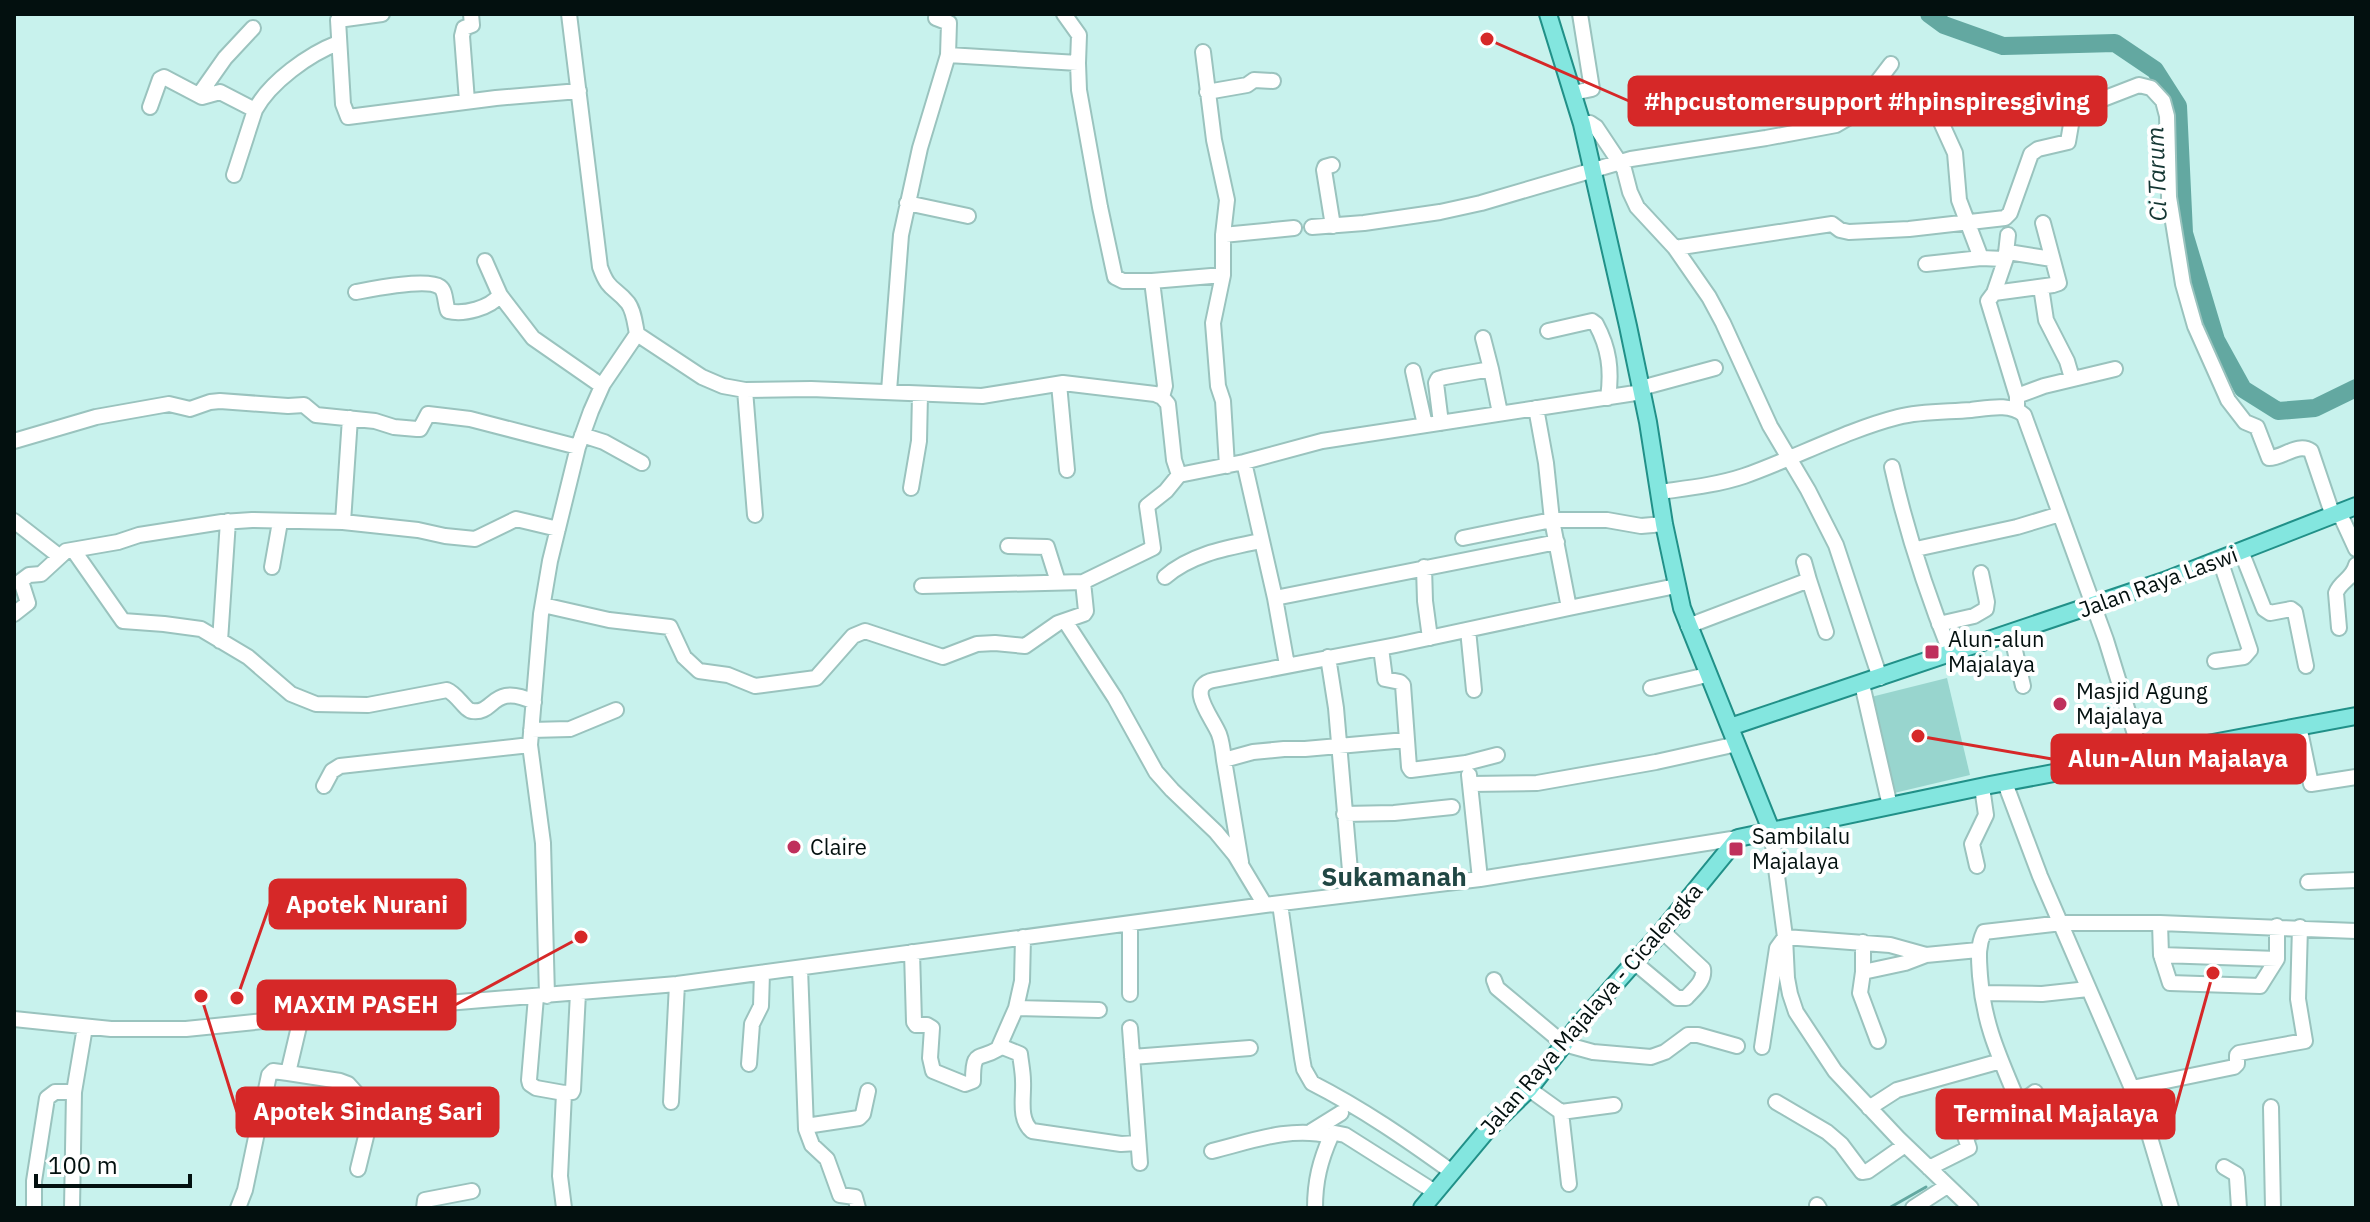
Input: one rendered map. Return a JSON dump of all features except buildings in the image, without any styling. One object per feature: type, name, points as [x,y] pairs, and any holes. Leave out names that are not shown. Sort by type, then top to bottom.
[{"type":"main road","points":[[1548,14],[1582,124],[1642,390],[1660,492],[1664,588],[1688,626],[1699,678],[1730,727],[1769,831]]},
{"type":"main road","name":"Jalan Raya Laswi","points":[[1730,727],[2093,606],[2356,506]]},
{"type":"main road","points":[[1741,836],[2356,716]]},
{"type":"main road","name":"Jalan Raya Majalaya - Cicalengka","points":[[1422,1208],[1488,1129],[1529,1089],[1570,1036],[1741,836]]},
{"type":"street","points":[[382,14],[339,19],[337,23],[343,104],[348,117],[467,101],[579,91]]},
{"type":"street","points":[[467,101],[462,36],[464,28],[472,25],[471,14]]},
{"type":"street","points":[[569,14],[600,267],[610,288],[631,307],[637,334],[702,377],[723,386],[745,390],[889,391],[982,396],[1059,384],[1082,384],[1162,397],[1168,404],[1174,460],[1179,475]]},
{"type":"street","points":[[1064,14],[1079,35],[1079,90],[1115,277],[1123,281],[1152,281],[1223,275]]},
{"type":"street","points":[[1573,93],[1592,89],[1580,14]]},
{"type":"street","points":[[889,391],[896,281],[907,203],[948,55],[949,23],[932,15]]},
{"type":"street","points":[[199,95],[225,58],[253,28]]},
{"type":"street","points":[[234,175],[255,110],[276,84],[323,48],[338,43]]},
{"type":"street","points":[[1203,52],[1207,92],[1227,200],[1223,275],[1213,323],[1227,466]]},
{"type":"street","points":[[948,55],[1078,63]]},
{"type":"street","points":[[1312,227],[1440,212],[1619,162],[1836,125],[1855,111],[1891,64]]},
{"type":"street","points":[[150,107],[162,78],[167,77],[206,98],[220,92],[255,110]]},
{"type":"street","points":[[1207,92],[1247,85],[1254,80],[1273,81]]},
{"type":"street","points":[[1675,248],[1832,224],[1849,232],[1909,229],[2008,217],[2031,154],[2038,149],[2068,142],[2073,113],[2077,109],[2134,86],[2146,85],[2167,109],[2169,197],[2183,284],[2195,326],[2228,400],[2245,422],[2258,429],[2269,458],[2274,459],[2300,447],[2311,451],[2336,514],[2356,549]]},
{"type":"street","points":[[1940,120],[1955,153],[1958,166],[1956,186],[1981,258]]},
{"type":"street","points":[[1582,124],[1593,124],[1619,162],[1637,207],[1675,248],[1723,323],[1770,426],[1836,545],[1880,678]]},
{"type":"street","points":[[1332,165],[1324,170],[1333,226]]},
{"type":"street","points":[[907,203],[968,216]]},
{"type":"street","points":[[1994,293],[2059,283],[2043,223]]},
{"type":"street","points":[[1223,235],[1294,228]]},
{"type":"street","points":[[2008,235],[2005,256],[1988,305],[2017,403],[2093,606],[2142,757]]},
{"type":"street","points":[[1926,264],[2005,256],[2012,251],[2052,259]]},
{"type":"street","points":[[485,261],[500,295],[533,338],[606,380]]},
{"type":"street","points":[[1152,281],[1165,386],[1162,397]]},
{"type":"street","points":[[356,292],[418,283],[439,286],[448,311],[458,313],[492,304],[500,295]]},
{"type":"street","points":[[2041,287],[2046,320],[2072,378]]},
{"type":"street","points":[[1548,331],[1592,321],[1596,324],[1609,356],[1615,396]]},
{"type":"street","points":[[578,993],[573,1090],[564,1093],[536,1088],[530,1084],[541,996],[543,843],[531,737],[543,605],[550,561],[580,441],[606,380],[637,334]]},
{"type":"street","points":[[1483,338],[1500,413]]},
{"type":"street","points":[[922,586],[1083,582],[1153,548],[1147,506],[1166,491],[1179,475],[1322,441],[1615,396],[1715,368]]},
{"type":"street","points":[[1441,423],[1438,379],[1491,369]]},
{"type":"street","points":[[1660,492],[1717,484],[1903,415],[2002,407],[2072,378],[2115,369]]},
{"type":"street","points":[[1413,371],[1425,425]]},
{"type":"street","points":[[1059,384],[1067,470]]},
{"type":"street","points":[[745,390],[755,515]]},
{"type":"street","points":[[911,488],[919,441],[920,394]]},
{"type":"street","points":[[14,441],[96,417],[169,404],[190,409],[220,401],[304,405],[316,415],[381,421],[394,427],[417,429],[420,429],[428,414],[451,416],[580,441],[604,442],[642,463]]},
{"type":"street","points":[[1536,408],[1552,520],[1569,608]]},
{"type":"street","points":[[343,522],[350,418]]},
{"type":"street","points":[[1244,462],[1287,665]]},
{"type":"street","points":[[1892,467],[1901,504],[1951,654]]},
{"type":"street","points":[[1916,549],[2017,527],[2060,514]]},
{"type":"street","points":[[14,614],[28,603],[21,581],[29,575],[41,574],[66,551],[139,535],[228,521],[343,522],[475,539],[516,519],[558,529]]},
{"type":"street","points":[[1463,538],[1552,520],[1607,520],[1641,526],[1662,525]]},
{"type":"street","points":[[14,521],[59,556]]},
{"type":"street","points":[[220,641],[228,521]]},
{"type":"street","points":[[272,567],[280,522]]},
{"type":"street","points":[[1165,577],[1174,569],[1205,554],[1261,541]]},
{"type":"street","points":[[1275,598],[1557,542]]},
{"type":"street","points":[[1008,546],[1047,547],[1058,582]]},
{"type":"street","points":[[74,551],[123,621],[201,629],[248,657],[291,694],[316,704],[368,705],[447,690],[473,711],[503,695],[510,694],[534,702]]},
{"type":"street","points":[[2241,551],[2264,609],[2270,613],[2291,609],[2295,612],[2306,666]]},
{"type":"street","points":[[2215,661],[2244,657],[2250,650],[2220,560]]},
{"type":"street","points":[[1804,562],[1826,632]]},
{"type":"street","points":[[2339,628],[2337,588],[2352,576],[2356,565]]},
{"type":"street","points":[[1424,567],[1430,638]]},
{"type":"street","points":[[1939,624],[1974,616],[1986,609],[1981,573]]},
{"type":"street","points":[[1688,626],[1809,580]]},
{"type":"street","points":[[543,605],[609,620],[670,627],[682,654],[692,666],[706,673],[728,675],[755,686],[809,680],[821,674],[853,636],[862,631],[874,632],[943,657],[977,644],[1025,646],[1049,629],[1085,613],[1083,582]]},
{"type":"street","points":[[1241,864],[1218,731],[1202,702],[1203,683],[1664,588]]},
{"type":"street","points":[[1065,621],[1115,698],[1156,772],[1216,832],[1273,905],[1304,1069],[1345,1135],[1435,1192]]},
{"type":"street","points":[[1468,630],[1474,690]]},
{"type":"street","points":[[2011,633],[2023,686]]},
{"type":"street","points":[[1381,648],[1385,679],[1403,685],[1411,770],[1466,763],[1497,755]]},
{"type":"street","points":[[1328,657],[1352,894]]},
{"type":"street","points":[[1651,688],[1699,678]]},
{"type":"street","points":[[1862,684],[1890,806]]},
{"type":"street","points":[[324,786],[332,771],[340,766],[531,737],[570,729],[616,710]]},
{"type":"street","points":[[2299,726],[2311,784],[2356,777]]},
{"type":"street","points":[[1224,760],[1253,752],[1406,740]]},
{"type":"street","points":[[1470,784],[1537,783],[1737,744]]},
{"type":"street","points":[[1466,763],[1480,879]]},
{"type":"street","points":[[2005,783],[2040,876],[2143,1114],[2171,1208]]},
{"type":"street","points":[[1977,866],[1972,844],[1986,815],[1982,787]]},
{"type":"street","points":[[1344,814],[1452,807]]},
{"type":"street","points":[[1769,831],[1785,937],[1787,978],[1796,1012],[1835,1071],[1905,1145],[1971,1208]]},
{"type":"street","points":[[14,1019],[85,1027],[186,1029],[677,984],[1480,879],[1741,836]]},
{"type":"street","points":[[2308,882],[2356,880]]},
{"type":"street","points":[[2019,1104],[1984,1011],[1978,950],[1986,931],[2062,923],[2160,923],[2356,931]]},
{"type":"street","points":[[2160,923],[2161,955],[2172,983],[2260,986],[2277,959],[2277,926]]},
{"type":"street","points":[[1130,925],[1130,994]]},
{"type":"street","points":[[2132,1088],[2234,1067],[2239,1053],[2305,1041],[2298,999],[2300,927]]},
{"type":"street","points":[[1634,962],[1677,998],[1686,998],[1703,977],[1703,969],[1662,931]]},
{"type":"street","points":[[912,952],[913,1020],[916,1025],[932,1028],[930,1058],[933,1071],[961,1084],[970,1084],[977,1057],[997,1051],[1016,1008],[1022,981],[1023,937]]},
{"type":"street","points":[[1785,937],[1890,945],[1926,955]]},
{"type":"street","points":[[1762,1047],[1774,961],[1777,948],[1785,937]]},
{"type":"street","points":[[1863,942],[1861,1000],[1878,1041]]},
{"type":"street","points":[[1863,972],[1926,955],[1978,950]]},
{"type":"street","points":[[2161,955],[2277,959]]},
{"type":"street","points":[[800,968],[806,1126],[812,1145],[827,1159],[840,1195],[855,1197],[858,1208]]},
{"type":"street","points":[[749,1064],[752,1024],[761,1006],[762,973]]},
{"type":"street","points":[[1494,980],[1497,988],[1593,1052],[1651,1057],[1665,1052],[1688,1035],[1737,1046]]},
{"type":"street","points":[[671,1102],[677,984]]},
{"type":"street","points":[[1982,993],[2042,994],[2088,989]]},
{"type":"street","points":[[1016,1008],[1099,1010]]},
{"type":"street","points":[[288,1073],[301,1018]]},
{"type":"street","points":[[72,1208],[74,1092],[85,1027]]},
{"type":"street","points":[[1130,1028],[1140,1163]]},
{"type":"street","points":[[1000,1046],[1020,1054],[1024,1118],[1032,1131],[1121,1144],[1138,1143]]},
{"type":"street","points":[[1132,1057],[1250,1048]]},
{"type":"street","points":[[1869,1108],[1897,1090],[2001,1061]]},
{"type":"street","points":[[238,1208],[245,1190],[269,1075],[273,1071],[340,1081],[371,1102],[371,1116],[358,1169]]},
{"type":"street","points":[[1529,1089],[1561,1112],[1614,1105]]},
{"type":"street","points":[[806,1126],[859,1118],[863,1114],[868,1091]]},
{"type":"street","points":[[34,1208],[34,1181],[47,1098],[55,1092],[74,1092]]},
{"type":"street","points":[[1929,1168],[1968,1149],[1965,1136],[1989,1125],[1990,1116],[2019,1104],[2035,1092]]},
{"type":"street","points":[[564,1093],[560,1176],[564,1208]]},
{"type":"street","points":[[1776,1102],[1827,1132],[1841,1144],[1862,1172],[1905,1145]]},
{"type":"street","points":[[2271,1107],[2273,1208]]},
{"type":"street","points":[[1561,1112],[1569,1184]]},
{"type":"street","points":[[1315,1208],[1319,1162],[1338,1121]]},
{"type":"street","points":[[1212,1151],[1338,1121],[1409,1139],[1452,1172]]},
{"type":"street","points":[[2224,1167],[2236,1174],[2239,1208]]},
{"type":"street","points":[[1913,1208],[1947,1186]]},
{"type":"street","points":[[424,1208],[424,1200],[472,1191]]},
{"type":"shaded area","name":"Alun-alun Majalaya","points":[[1947,678],[1970,775],[1890,794],[1867,698]]},
{"type":"waterway","name":"Ci Tarum","points":[[1929,14],[1944,25],[2003,46],[2115,43],[2155,70],[2178,106],[2184,233],[2216,340],[2243,389],[2278,411],[2315,408],[2356,388]]},
{"type":"waterway","points":[[1889,1208],[1926,1187]]},
{"type":"place","name":"#hpcustomersupport #hpinspiresgiving","points":[[1487,39]]},
{"type":"place","name":"Alun-alun Majalaya","points":[[1932,652]]},
{"type":"place","name":"Masjid Agung Majalaya","points":[[2060,704]]},
{"type":"place","name":"Alun-Alun Majalaya","points":[[1918,736]]},
{"type":"place","name":"Claire","points":[[794,847]]},
{"type":"place","name":"Sambilalu Majalaya","points":[[1736,849]]},
{"type":"place","name":"MAXIM PASEH","points":[[581,937]]},
{"type":"place","name":"Terminal Majalaya","points":[[2213,973]]},
{"type":"place","name":"Apotek Sindang Sari","points":[[201,996]]},
{"type":"place","name":"Apotek Nurani","points":[[237,998]]},
{"type":"district","name":"Sukamanah","points":[[1394,877]]}]
